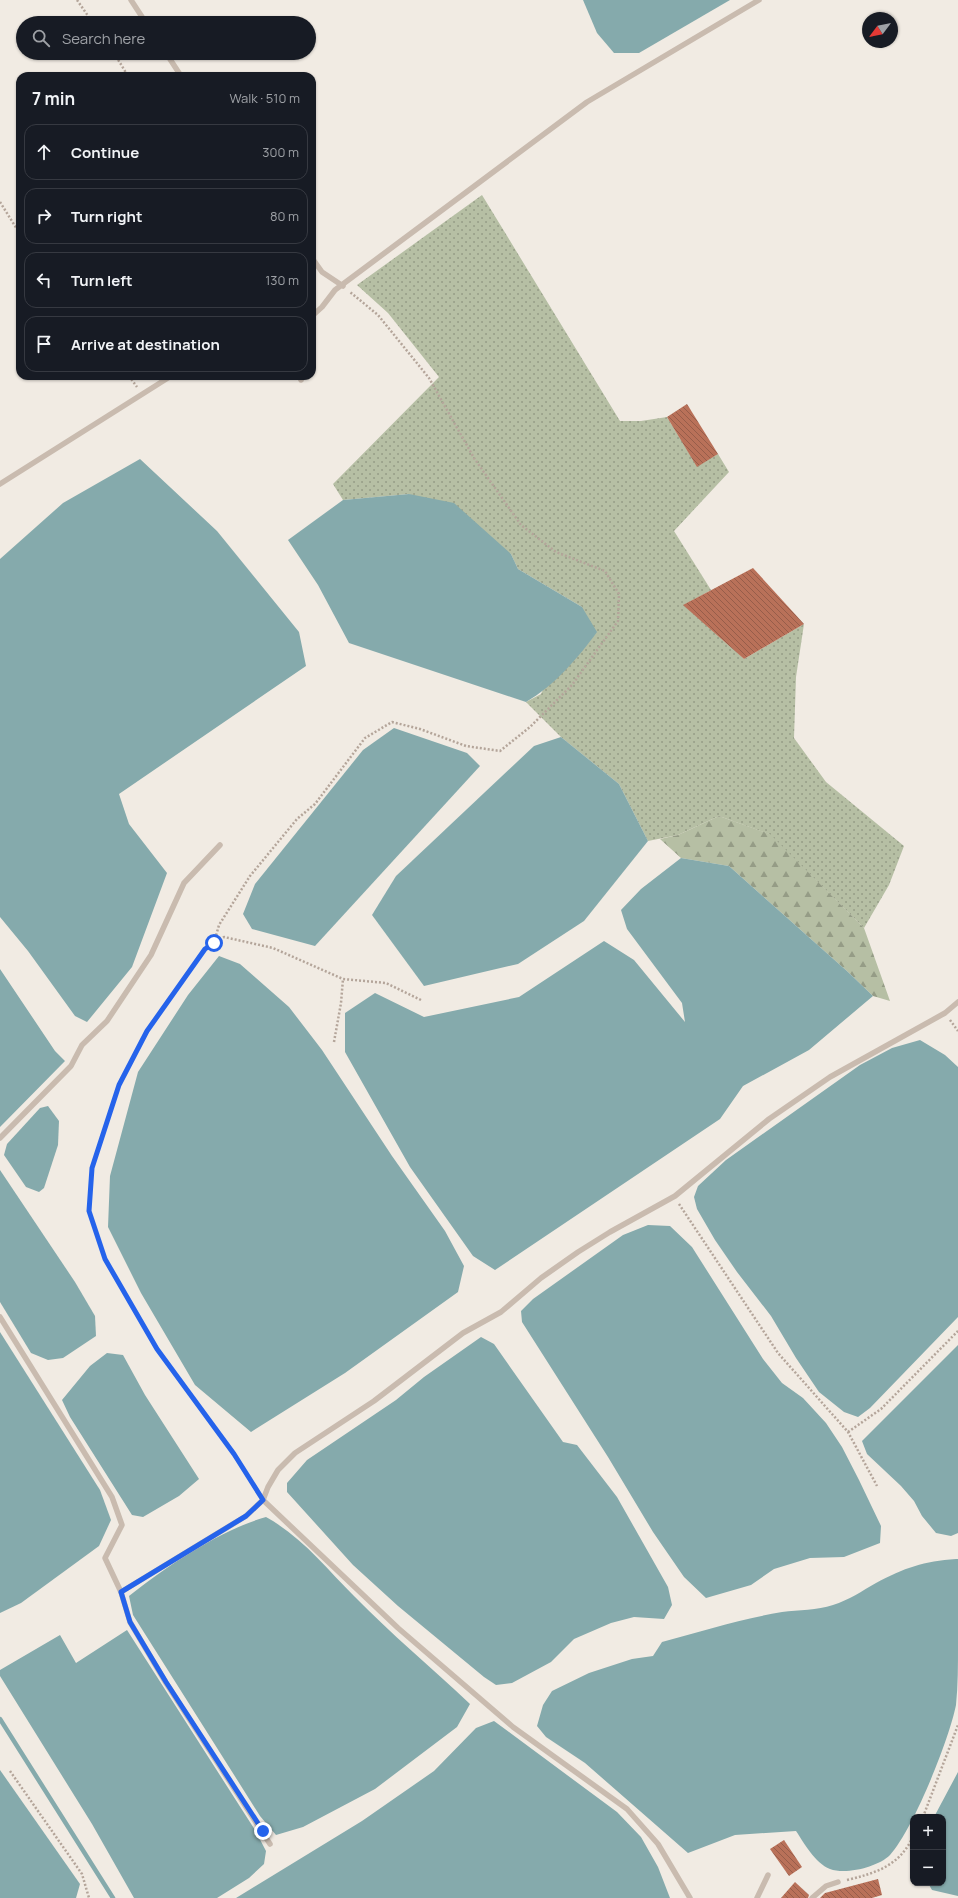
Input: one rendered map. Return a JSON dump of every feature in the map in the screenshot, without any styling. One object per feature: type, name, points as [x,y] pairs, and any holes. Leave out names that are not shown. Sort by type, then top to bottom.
[{"type":"lane","points":[[131,0],[141,16]]},
{"type":"lane","points":[[316,312],[335,290],[587,102],[759,0]]},
{"type":"lane","points":[[171,60],[178,72]]},
{"type":"lane","points":[[316,264],[322,272],[342,286]]},
{"type":"lane","points":[[0,484],[165,380]]},
{"type":"lane","points":[[0,1138],[71,1066],[82,1045],[107,1021],[151,955],[184,883],[220,844]]},
{"type":"lane","points":[[121,1592],[246,1516],[263,1500],[268,1487],[278,1470],[295,1453],[374,1401],[463,1333],[501,1312],[541,1278],[610,1232],[675,1196],[769,1119],[830,1078],[945,1013],[958,1002]]},
{"type":"lane","points":[[0,1317],[112,1497],[122,1525],[105,1558],[121,1592],[130,1622],[166,1682],[270,1844]]},
{"type":"lane","points":[[263,1500],[398,1628],[513,1728],[627,1809],[658,1844],[690,1898]]},
{"type":"lane","points":[[757,1898],[768,1875]]},
{"type":"lane","points":[[812,1898],[826,1886],[838,1882]]},
{"type":"path","points":[[77,0],[88,16]]},
{"type":"path","points":[[118,60],[126,72]]},
{"type":"path","points":[[0,202],[16,228]]},
{"type":"path","points":[[214,943],[219,925],[250,876],[298,819],[315,804],[366,738],[392,722],[420,729],[466,746],[500,751],[530,727],[572,684],[618,621],[619,594],[605,571],[556,552],[521,524],[474,458],[428,378],[378,315],[342,286]]},
{"type":"path","points":[[263,1500],[234,1454],[157,1349],[105,1259],[89,1211],[92,1168],[119,1085],[147,1031],[205,949],[224,937],[273,948],[343,979],[386,983],[421,1000]]},
{"type":"path","points":[[334,1042],[342,1003],[343,979]]},
{"type":"path","points":[[675,1196],[778,1353],[848,1432],[877,1486]]},
{"type":"path","points":[[848,1432],[881,1409],[958,1330]]},
{"type":"path","points":[[924,1814],[958,1725]]},
{"type":"path","points":[[10,1771],[82,1874],[89,1898]]},
{"type":"path","points":[[838,1882],[867,1875],[896,1862],[910,1841]]},
{"type":"green space","points":[[482,195],[620,421],[641,421],[667,417],[697,466],[718,454],[729,472],[674,531],[711,590],[684,605],[744,659],[804,624],[796,677],[794,738],[826,782],[904,846],[889,885],[864,928],[769,834],[719,816],[678,835],[648,841],[619,784],[561,737],[526,702],[541,694],[582,607],[518,569],[511,554],[409,494],[343,500],[333,484],[439,377],[388,313],[357,285]]},
{"type":"green space","points":[[719,816],[770,834],[864,928],[890,1001],[873,996],[729,866],[681,858],[660,839],[678,835]]},
{"type":"water","points":[[583,0],[730,0],[639,53],[614,53],[597,33]]},
{"type":"water","points":[[140,459],[217,531],[299,632],[306,666],[119,794],[129,824],[167,873],[132,967],[87,1022],[75,1016],[28,951],[0,917],[0,559],[63,503]]},
{"type":"water","points":[[409,494],[454,503],[511,554],[518,569],[582,607],[597,632],[582,652],[556,680],[526,702],[349,643],[318,585],[288,540],[343,500]]},
{"type":"water","points":[[394,728],[467,753],[480,766],[315,946],[252,929],[243,914],[255,884],[363,750]]},
{"type":"water","points":[[561,737],[619,784],[648,841],[584,921],[518,964],[424,986],[372,915],[396,876],[534,746]]},
{"type":"water","points":[[681,858],[729,866],[873,996],[809,1050],[743,1086],[720,1119],[495,1270],[473,1256],[410,1167],[345,1052],[345,1013],[375,993],[424,1017],[519,997],[604,941],[634,960],[685,1022],[682,1003],[627,929],[621,910],[641,889]]},
{"type":"water","points":[[219,956],[240,964],[289,1007],[322,1050],[392,1156],[445,1231],[464,1266],[458,1292],[345,1373],[251,1432],[195,1385],[141,1293],[108,1227],[110,1176],[138,1072],[188,995]]},
{"type":"water","points":[[0,969],[55,1051],[65,1061],[0,1127]]},
{"type":"water","points":[[920,1040],[945,1055],[958,1067],[958,1317],[870,1408],[858,1417],[844,1412],[819,1392],[796,1358],[771,1316],[737,1272],[715,1240],[697,1209],[694,1197],[698,1186],[726,1160],[860,1065],[892,1048]]},
{"type":"water","points":[[48,1106],[59,1121],[58,1145],[44,1188],[39,1192],[26,1187],[4,1155],[7,1144],[40,1108]]},
{"type":"water","points":[[0,1170],[75,1282],[95,1316],[96,1336],[63,1358],[48,1360],[31,1353],[0,1302]]},
{"type":"water","points":[[648,1225],[670,1226],[692,1247],[763,1359],[782,1383],[803,1398],[826,1423],[842,1447],[881,1526],[880,1543],[844,1557],[810,1558],[774,1569],[751,1585],[706,1598],[684,1577],[653,1532],[608,1457],[522,1322],[521,1311],[533,1299],[623,1235]]},
{"type":"water","points":[[0,1332],[100,1490],[111,1520],[99,1546],[21,1603],[0,1613]]},
{"type":"water","points":[[481,1337],[494,1344],[563,1442],[577,1445],[617,1497],[668,1587],[672,1605],[664,1619],[634,1617],[611,1623],[574,1639],[551,1662],[512,1683],[496,1685],[484,1677],[398,1606],[353,1565],[287,1492],[287,1483],[307,1460],[396,1400],[424,1377]]},
{"type":"water","points":[[958,1345],[958,1533],[951,1536],[936,1533],[922,1516],[914,1501],[901,1486],[867,1454],[862,1441]]},
{"type":"water","points":[[107,1353],[123,1355],[145,1395],[199,1479],[179,1496],[143,1517],[132,1515],[70,1417],[62,1400],[90,1366]]},
{"type":"water","points":[[266,1517],[291,1534],[313,1553],[382,1624],[470,1704],[457,1727],[375,1789],[303,1827],[276,1835],[260,1816],[133,1615],[129,1596],[194,1550],[248,1523]]},
{"type":"water","points":[[958,1559],[958,1675],[956,1705],[946,1740],[919,1806],[915,1814],[910,1814],[910,1824],[899,1843],[890,1855],[878,1863],[862,1869],[837,1871],[830,1869],[815,1858],[796,1831],[735,1835],[688,1853],[585,1763],[546,1737],[537,1726],[543,1705],[552,1691],[589,1673],[632,1659],[653,1656],[662,1642],[752,1618],[782,1612],[827,1607],[850,1598],[905,1569],[934,1561]]},
{"type":"water","points":[[127,1630],[255,1830],[266,1851],[264,1864],[249,1878],[217,1898],[134,1898],[92,1824],[0,1676],[0,1670],[60,1635],[76,1663]]},
{"type":"water","points":[[494,1721],[617,1812],[641,1837],[658,1867],[670,1898],[236,1898],[362,1821],[434,1771],[476,1728]]},
{"type":"water","points":[[0,1770],[80,1884],[76,1898],[0,1898]]},
{"type":"water","points":[[958,1772],[958,1896],[932,1890],[930,1886],[946,1886],[946,1814],[936,1814]]},
{"type":"building","points":[[687,404],[718,454],[697,467],[667,417]]},
{"type":"building","points":[[753,568],[804,624],[744,659],[683,605]]},
{"type":"building","points":[[784,1840],[802,1867],[789,1876],[770,1849]]},
{"type":"building","points":[[878,1879],[882,1895],[872,1898],[820,1898],[825,1893]]},
{"type":"building","points":[[795,1882],[809,1895],[808,1898],[781,1898]]},
{"type":"waterway","points":[[0,1719],[113,1898]]},
{"type":"route","points":[[214,943],[205,949],[147,1031],[119,1085],[92,1168],[89,1211],[105,1259],[157,1349],[234,1454],[263,1500],[246,1516],[219,1531],[121,1592],[130,1622],[166,1682],[263,1831]]}]
